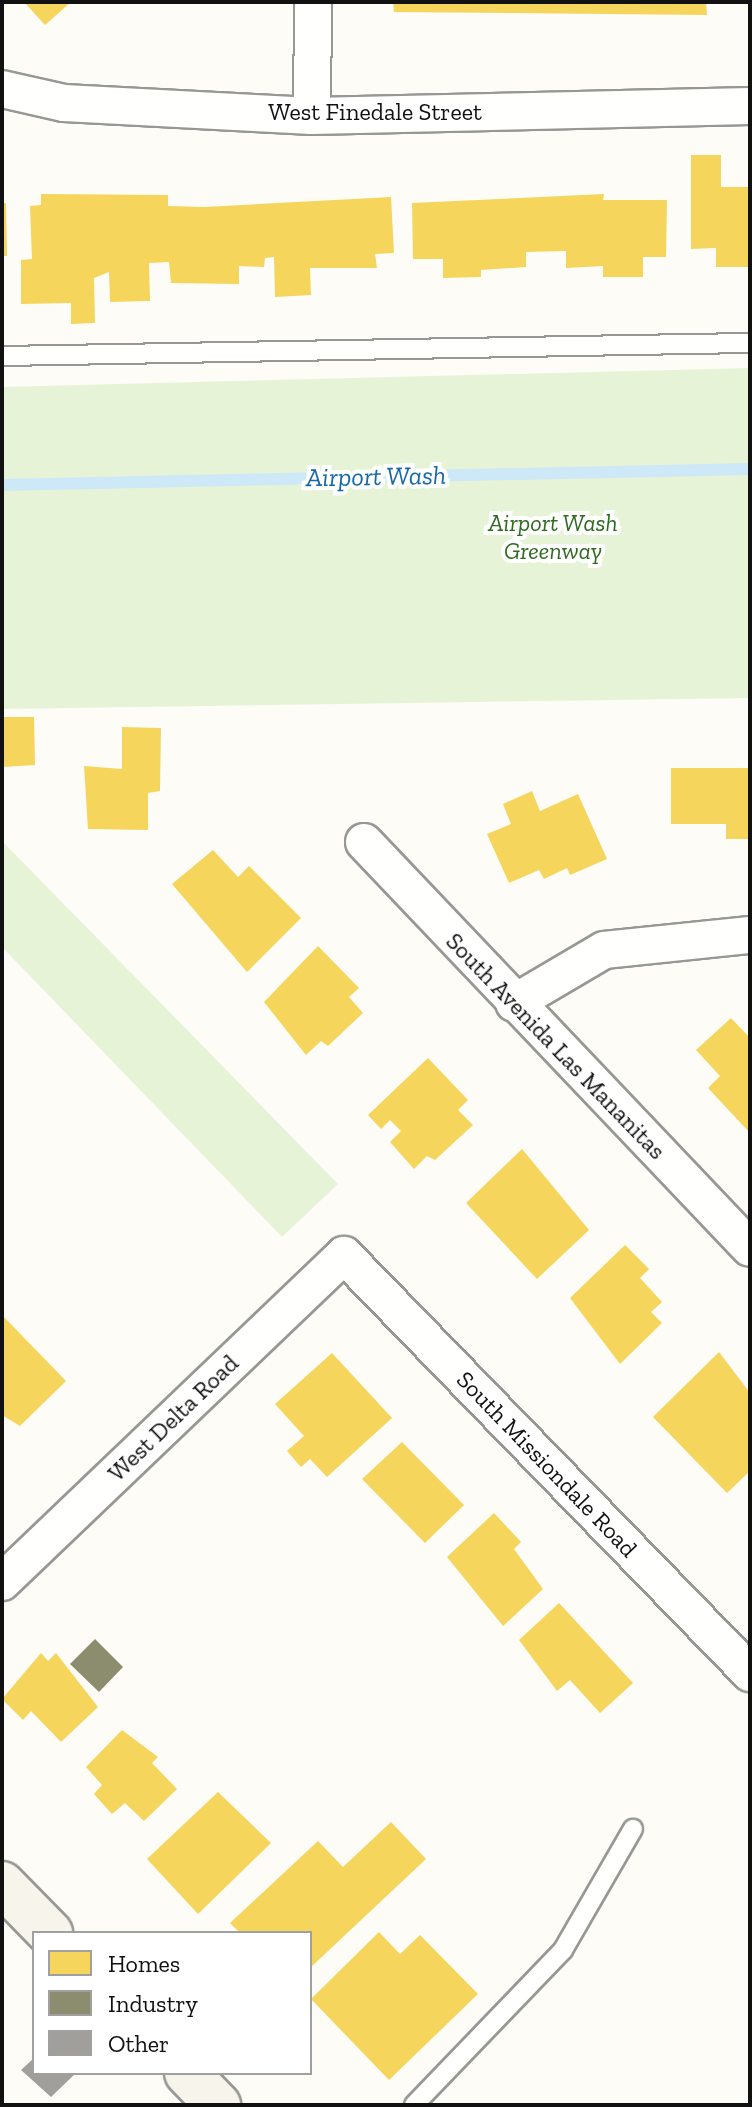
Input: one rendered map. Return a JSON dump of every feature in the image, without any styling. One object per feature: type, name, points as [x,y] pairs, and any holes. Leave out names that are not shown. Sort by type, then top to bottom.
[{"type":"street","points":[[312,116],[313,2]]},
{"type":"street","name":"West Finedale Street","points":[[2,89],[64,103],[312,116],[750,106]]},
{"type":"street","name":"South Avenida Las Mananitas","points":[[364,842],[750,1248]]},
{"type":"street","points":[[514,1003],[604,950],[750,935]]},
{"type":"street","name":"West Delta Road","points":[[2,1582],[344,1255]]},
{"type":"street","name":"South Missiondale Road","points":[[344,1255],[750,1673]]},
{"type":"street","points":[[2,1884],[48,1931]]},
{"type":"street","points":[[189,2075],[218,2105]]},
{"type":"lane","points":[[2,356],[750,343]]},
{"type":"lane","points":[[414,2105],[563,1950],[633,1829]]},
{"type":"green space","name":"Airport Wash Greenway","points":[[750,368],[750,698],[2,709],[2,387]]},
{"type":"green space","points":[[2,841],[338,1184],[282,1237],[2,947]]},
{"type":"building: Homes","points":[[24,2],[71,2],[45,25]]},
{"type":"building: Homes","points":[[393,2],[706,2],[707,15],[394,12]]},
{"type":"building: Homes","points":[[691,155],[721,155],[721,187],[750,187],[750,267],[716,267],[716,248],[691,249]]},
{"type":"building: Homes","points":[[41,194],[168,195],[168,206],[205,207],[391,197],[394,253],[375,254],[377,268],[310,268],[311,295],[275,297],[274,257],[265,258],[264,267],[239,266],[239,284],[171,283],[169,262],[149,263],[150,301],[110,302],[109,272],[94,278],[95,323],[71,324],[71,303],[21,304],[21,260],[32,259],[30,206],[41,205]]},
{"type":"building: Homes","points":[[604,194],[603,200],[667,200],[666,257],[643,257],[643,277],[603,277],[603,266],[566,268],[566,251],[526,252],[526,267],[481,270],[481,277],[443,278],[443,259],[413,259],[412,203]]},
{"type":"building: Homes","points":[[2,203],[6,203],[7,256],[2,256]]},
{"type":"building: Homes","points":[[2,717],[34,717],[35,765],[2,767]]},
{"type":"building: Homes","points":[[122,727],[161,728],[160,791],[148,793],[148,830],[88,829],[84,766],[122,769]]},
{"type":"building: Homes","points":[[671,768],[750,768],[750,839],[726,839],[726,824],[671,824]]},
{"type":"building: Homes","points":[[532,791],[540,811],[578,794],[607,859],[570,875],[567,868],[544,879],[539,870],[509,883],[487,834],[511,824],[503,804]]},
{"type":"building: Homes","points":[[213,850],[238,877],[249,866],[301,918],[247,972],[172,884]]},
{"type":"building: Homes","points":[[318,946],[359,988],[349,997],[363,1013],[328,1046],[321,1041],[306,1055],[264,1002]]},
{"type":"building: Homes","points":[[731,1018],[750,1038],[750,1133],[708,1088],[720,1076],[696,1050]]},
{"type":"building: Homes","points":[[428,1058],[468,1100],[458,1110],[473,1125],[435,1160],[427,1156],[414,1169],[390,1142],[401,1131],[390,1120],[381,1129],[368,1115]]},
{"type":"building: Homes","points":[[522,1149],[589,1230],[537,1279],[466,1203]]},
{"type":"building: Homes","points":[[625,1245],[649,1269],[640,1278],[662,1302],[651,1312],[662,1323],[620,1364],[570,1298]]},
{"type":"building: Homes","points":[[2,1315],[66,1381],[20,1426],[2,1415]]},
{"type":"building: Homes","points":[[719,1352],[750,1393],[750,1471],[727,1493],[653,1417]]},
{"type":"building: Homes","points":[[332,1353],[392,1418],[327,1477],[310,1459],[301,1467],[287,1451],[304,1436],[275,1404]]},
{"type":"building: Homes","points":[[402,1442],[464,1505],[425,1543],[362,1479]]},
{"type":"building: Homes","points":[[494,1513],[521,1542],[514,1549],[543,1589],[503,1626],[447,1557]]},
{"type":"building: Homes","points":[[559,1603],[633,1683],[600,1713],[570,1680],[557,1691],[519,1640]]},
{"type":"building: Homes","points":[[41,1653],[48,1661],[56,1653],[98,1707],[61,1742],[31,1711],[23,1720],[2,1699]]},
{"type":"building: Homes","points":[[122,1730],[158,1757],[152,1763],[177,1789],[144,1821],[125,1803],[112,1814],[94,1794],[102,1785],[86,1767]]},
{"type":"building: Homes","points":[[218,1792],[271,1843],[198,1914],[147,1859]]},
{"type":"building: Homes","points":[[391,1822],[426,1859],[312,1966],[312,1931],[238,1931],[230,1923],[318,1841],[343,1867]]},
{"type":"building: Homes","points":[[379,1932],[400,1954],[420,1935],[478,1994],[389,2080],[312,1998]]},
{"type":"building: Industry","points":[[95,1639],[123,1667],[99,1692],[70,1664]]},
{"type":"building: Other","points":[[32,2060],[32,2075],[74,2075],[51,2097],[21,2070]]},
{"type":"waterway","name":"Airport Wash","points":[[2,485],[750,469]]}]
